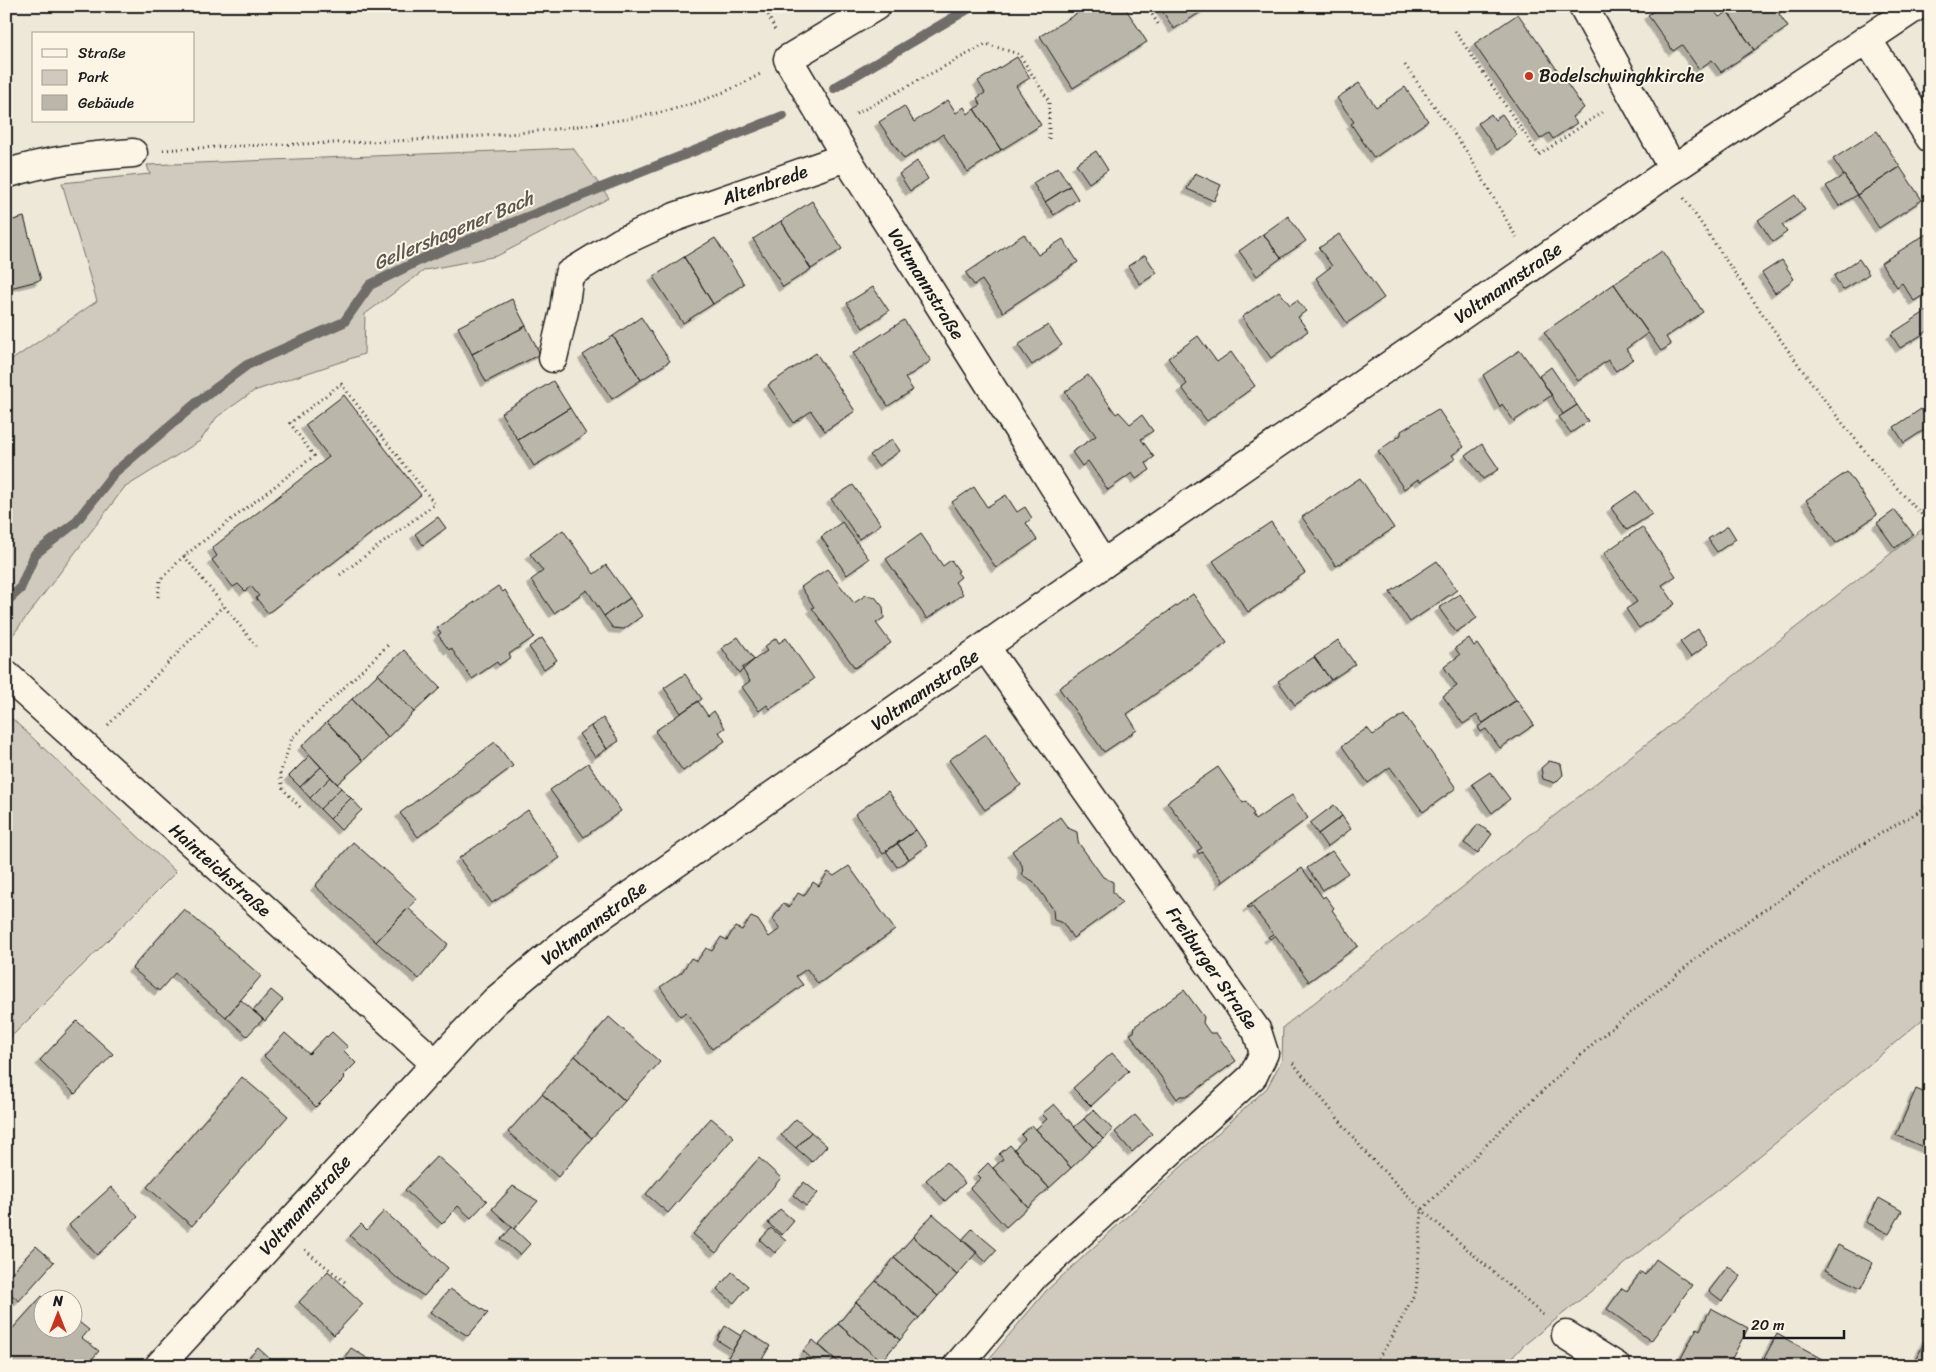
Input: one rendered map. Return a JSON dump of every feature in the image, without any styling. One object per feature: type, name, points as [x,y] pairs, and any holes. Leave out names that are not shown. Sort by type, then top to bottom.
[{"type":"street","points":[[846,156],[788,59],[876,6]]},
{"type":"street","points":[[1583,6],[1631,92],[1670,171]]},
{"type":"street","name":"Voltmannstraße","points":[[159,1366],[435,1063],[495,1001],[605,912],[1670,171],[1917,6]]},
{"type":"street","points":[[1867,39],[1930,138]]},
{"type":"street","points":[[6,174],[36,164],[83,156],[133,153]]},
{"type":"street","name":"Voltmannstraße","points":[[846,156],[1103,564]]},
{"type":"street","name":"Altenbrede","points":[[553,358],[564,311],[569,274],[621,242],[675,217],[846,156]]},
{"type":"street","name":"Freiburger Straße","points":[[986,648],[1257,1030],[1264,1053]]},
{"type":"street","name":"Hainteichstraße","points":[[6,675],[435,1063]]},
{"type":"street","points":[[957,1366],[1035,1274],[1253,1076],[1264,1053]]},
{"type":"street","points":[[1566,1335],[1616,1366]]},
{"type":"path","points":[[1147,6],[1160,26]]},
{"type":"path","points":[[1455,31],[1539,155],[1631,92]]},
{"type":"path","points":[[829,128],[986,44],[1020,54],[1049,101],[1049,140]]},
{"type":"path","points":[[133,153],[235,146],[442,139],[532,132],[615,121],[670,112],[712,97],[746,83],[788,59]]},
{"type":"path","points":[[1404,65],[1467,152],[1500,211],[1535,265]]},
{"type":"path","points":[[1565,130],[1569,135]]},
{"type":"path","points":[[1670,171],[1784,345],[1844,424],[1930,522]]},
{"type":"path","points":[[158,597],[160,580],[184,556],[314,456],[290,423],[341,384],[435,504],[337,577]]},
{"type":"path","points":[[184,556],[256,646]]},
{"type":"path","points":[[87,747],[224,606]]},
{"type":"path","points":[[300,807],[283,789],[280,774],[292,738],[389,644]]},
{"type":"path","points":[[1372,1366],[1390,1341],[1416,1291],[1422,1210],[1509,1122],[1596,1040],[1708,949],[1844,855],[1930,806]]},
{"type":"path","points":[[1264,1053],[1296,1064],[1365,1152],[1422,1210],[1566,1335]]},
{"type":"path","points":[[281,1231],[345,1282]]},
{"type":"green space","points":[[573,148],[609,198],[497,256],[425,270],[365,314],[364,354],[254,391],[217,417],[200,441],[124,488],[12,636],[6,631],[6,364],[97,301],[62,183],[150,174],[147,165]]},
{"type":"green space","points":[[1930,523],[1930,1013],[1798,1125],[1524,1345],[1504,1366],[983,1366],[1046,1291],[1267,1088],[1282,1060],[1283,1027]]},
{"type":"green space","points":[[6,713],[176,872],[6,1042]]},
{"type":"building","points":[[1089,6],[1124,6],[1147,42],[1073,88],[1040,36]]},
{"type":"building","points":[[1159,6],[1210,6],[1174,29]]},
{"type":"building","points":[[1661,6],[1711,6],[1719,17],[1728,12],[1754,50],[1721,72],[1712,60],[1699,69],[1682,45],[1673,51],[1648,15]]},
{"type":"building","points":[[1734,6],[1777,6],[1781,12],[1779,14],[1788,27],[1754,50],[1728,12]]},
{"type":"building","name":"Bodelschwinghkirche","points":[[1518,14],[1584,108],[1572,117],[1577,123],[1553,139],[1549,133],[1540,139],[1474,44]]},
{"type":"building","points":[[1017,57],[1030,78],[1016,86],[1041,125],[1001,150],[974,109],[981,105],[977,98],[985,93],[978,81]]},
{"type":"building","points":[[1359,83],[1376,107],[1405,87],[1428,121],[1374,158],[1351,124],[1354,122],[1337,98]]},
{"type":"building","points":[[948,100],[956,113],[964,107],[968,114],[974,109],[1001,150],[968,172],[943,134],[904,159],[879,122],[904,106],[914,122]]},
{"type":"building","points":[[1491,114],[1495,120],[1502,114],[1517,135],[1497,150],[1478,123]]},
{"type":"building","points":[[1877,131],[1900,167],[1857,195],[1833,159]]},
{"type":"building","points":[[1096,151],[1108,170],[1089,183],[1076,164]]},
{"type":"building","points":[[917,161],[928,179],[910,191],[899,174]]},
{"type":"building","points":[[1058,167],[1070,186],[1045,202],[1033,183]]},
{"type":"building","points":[[1900,167],[1922,200],[1879,228],[1857,195]]},
{"type":"building","points":[[1195,173],[1221,185],[1214,201],[1187,189]]},
{"type":"building","points":[[1844,175],[1857,195],[1839,206],[1826,186]]},
{"type":"building","points":[[1070,186],[1078,199],[1054,215],[1045,202]]},
{"type":"building","points":[[1795,195],[1805,210],[1782,225],[1787,232],[1773,242],[1758,220]]},
{"type":"building","points":[[812,201],[842,249],[811,269],[781,221]]},
{"type":"building","points":[[1288,216],[1306,241],[1281,258],[1263,234]]},
{"type":"building","points":[[24,217],[41,280],[6,289],[6,222]]},
{"type":"building","points":[[781,221],[811,269],[783,287],[753,239]]},
{"type":"building","points":[[1024,234],[1038,255],[1063,239],[1078,262],[1003,312],[982,280],[974,285],[966,273]]},
{"type":"building","points":[[1263,234],[1281,258],[1257,276],[1239,251]]},
{"type":"building","points":[[1339,234],[1384,298],[1347,323],[1316,278],[1332,266],[1319,248]]},
{"type":"building","points":[[1926,234],[1930,239],[1930,291],[1914,301],[1902,283],[1897,287],[1881,263]]},
{"type":"building","points":[[715,238],[744,284],[713,304],[684,257]]},
{"type":"building","points":[[1662,251],[1703,312],[1666,337],[1671,345],[1661,351],[1614,284]]},
{"type":"building","points":[[1145,255],[1157,273],[1140,284],[1128,266]]},
{"type":"building","points":[[684,257],[713,304],[683,323],[653,277]]},
{"type":"building","points":[[1859,259],[1869,274],[1843,290],[1834,276]]},
{"type":"building","points":[[1782,260],[1794,279],[1775,293],[1762,273]]},
{"type":"building","points":[[1614,284],[1648,333],[1626,349],[1633,359],[1616,371],[1608,360],[1578,381],[1544,332]]},
{"type":"building","points":[[873,287],[889,311],[863,328],[847,303]]},
{"type":"building","points":[[1279,291],[1290,305],[1297,300],[1306,311],[1298,317],[1308,331],[1271,358],[1242,317]]},
{"type":"building","points":[[512,299],[526,326],[472,354],[458,327]]},
{"type":"building","points":[[1928,310],[1930,328],[1928,331],[1900,348],[1891,334]]},
{"type":"building","points":[[641,317],[670,361],[641,380],[613,336]]},
{"type":"building","points":[[904,320],[931,361],[905,378],[913,390],[888,406],[853,353]]},
{"type":"building","points":[[1048,325],[1062,345],[1032,365],[1018,345]]},
{"type":"building","points":[[526,326],[540,354],[486,382],[472,354]]},
{"type":"building","points":[[613,336],[641,380],[612,399],[583,355]]},
{"type":"building","points":[[1198,336],[1217,362],[1231,352],[1255,386],[1207,421],[1182,388],[1187,384],[1168,358]]},
{"type":"building","points":[[1520,350],[1552,395],[1514,421],[1502,404],[1500,407],[1483,375]]},
{"type":"building","points":[[816,353],[855,411],[825,431],[811,411],[794,423],[768,385]]},
{"type":"building","points":[[1551,367],[1577,405],[1563,414],[1539,376]]},
{"type":"building","points":[[1088,375],[1116,414],[1119,412],[1130,424],[1142,415],[1153,431],[1141,439],[1154,457],[1146,463],[1150,470],[1136,479],[1132,473],[1108,490],[1088,461],[1082,466],[1072,452],[1096,436],[1065,392]]},
{"type":"building","points":[[553,381],[570,408],[518,440],[501,413]]},
{"type":"building","points":[[344,395],[421,495],[268,613],[256,598],[259,596],[251,586],[245,591],[238,584],[233,587],[212,560],[217,556],[212,548],[329,457],[305,425]]},
{"type":"building","points":[[1577,405],[1588,421],[1571,433],[1559,417]]},
{"type":"building","points":[[570,408],[586,434],[534,466],[518,440]]},
{"type":"building","points":[[1438,409],[1464,447],[1452,455],[1455,459],[1420,482],[1418,479],[1404,489],[1378,451],[1401,435],[1401,431]]},
{"type":"building","points":[[1921,409],[1930,422],[1930,426],[1904,443],[1894,427]]},
{"type":"building","points":[[892,439],[900,451],[878,466],[870,455]]},
{"type":"building","points":[[1482,444],[1499,469],[1483,479],[1466,455]]},
{"type":"building","points":[[1847,472],[1877,515],[1836,543],[1806,500]]},
{"type":"building","points":[[1360,478],[1394,528],[1336,566],[1302,517]]},
{"type":"building","points":[[853,485],[881,524],[859,539],[831,499]]},
{"type":"building","points":[[974,487],[987,507],[1006,495],[1017,512],[1025,507],[1032,518],[1026,523],[1037,540],[996,568],[952,502]]},
{"type":"building","points":[[1636,491],[1652,514],[1627,530],[1611,508]]},
{"type":"building","points":[[1895,510],[1913,534],[1895,548],[1877,523]]},
{"type":"building","points":[[438,517],[446,528],[423,545],[415,534]]},
{"type":"building","points":[[842,522],[869,559],[847,575],[821,537]]},
{"type":"building","points":[[1271,522],[1305,573],[1248,612],[1213,561]]},
{"type":"building","points":[[1728,526],[1736,539],[1717,552],[1708,539]]},
{"type":"building","points":[[1642,527],[1676,576],[1662,585],[1675,604],[1639,628],[1626,609],[1637,602],[1604,553]]},
{"type":"building","points":[[563,530],[594,574],[606,565],[630,598],[604,616],[587,590],[554,613],[531,580],[543,571],[530,554]]},
{"type":"building","points":[[921,534],[943,566],[951,560],[959,571],[957,572],[961,577],[955,582],[963,594],[927,619],[886,559]]},
{"type":"building","points":[[1437,561],[1457,590],[1410,622],[1390,592]]},
{"type":"building","points":[[827,569],[854,603],[866,595],[875,597],[883,607],[884,618],[876,623],[891,643],[855,668],[812,608],[814,607],[801,587]]},
{"type":"building","points":[[498,586],[503,592],[505,590],[534,637],[509,654],[511,657],[499,665],[497,662],[472,679],[451,648],[449,650],[438,635],[441,633],[437,628]]},
{"type":"building","points":[[1193,594],[1227,643],[1127,714],[1137,730],[1104,752],[1059,688]]},
{"type":"building","points":[[1460,594],[1477,618],[1456,632],[1439,608]]},
{"type":"building","points":[[630,598],[642,616],[624,629],[613,628],[604,616]]},
{"type":"building","points":[[1698,629],[1708,644],[1691,657],[1680,642]]},
{"type":"building","points":[[738,637],[754,660],[739,673],[722,648]]},
{"type":"building","points":[[542,638],[557,660],[544,669],[529,647]]},
{"type":"building","points":[[776,638],[779,643],[786,638],[814,679],[770,709],[767,705],[759,711],[742,687],[750,681],[742,668],[767,651],[764,647]]},
{"type":"building","points":[[1469,638],[1474,646],[1477,644],[1516,700],[1483,723],[1477,715],[1463,724],[1443,696],[1457,686],[1444,667],[1460,655],[1455,648]]},
{"type":"building","points":[[1338,640],[1355,664],[1331,680],[1314,657]]},
{"type":"building","points":[[404,650],[440,688],[414,712],[378,674]]},
{"type":"building","points":[[1314,657],[1331,680],[1295,705],[1278,681]]},
{"type":"building","points":[[378,674],[414,712],[388,737],[352,699]]},
{"type":"building","points":[[685,674],[702,699],[681,713],[664,688]]},
{"type":"building","points":[[352,699],[388,737],[363,761],[327,722]]},
{"type":"building","points":[[1517,700],[1534,725],[1500,748],[1486,729],[1481,732],[1478,727]]},
{"type":"building","points":[[698,701],[708,716],[714,711],[725,728],[719,732],[725,741],[683,771],[655,731]]},
{"type":"building","points":[[1404,714],[1456,788],[1423,812],[1390,767],[1368,783],[1342,746],[1367,728],[1373,735]]},
{"type":"building","points":[[603,718],[619,741],[607,749],[591,726]]},
{"type":"building","points":[[327,722],[363,761],[337,784],[302,746]]},
{"type":"building","points":[[591,726],[607,749],[595,757],[579,734]]},
{"type":"building","points":[[986,734],[1021,785],[985,810],[949,760]]},
{"type":"building","points":[[495,742],[513,766],[418,837],[400,813]]},
{"type":"building","points":[[310,755],[321,767],[300,787],[289,776]]},
{"type":"building","points":[[1549,761],[1561,764],[1563,775],[1555,783],[1543,779],[1541,768]]},
{"type":"building","points":[[588,763],[621,811],[584,837],[550,790]]},
{"type":"building","points":[[321,767],[331,777],[310,798],[300,787]]},
{"type":"building","points":[[1218,767],[1243,803],[1246,801],[1254,814],[1252,815],[1255,820],[1292,795],[1308,818],[1220,884],[1222,880],[1202,852],[1199,854],[1197,851],[1202,848],[1167,802]]},
{"type":"building","points":[[1490,772],[1510,799],[1492,813],[1472,784]]},
{"type":"building","points":[[331,777],[341,788],[320,809],[310,798]]},
{"type":"building","points":[[341,788],[351,798],[330,819],[320,809]]},
{"type":"building","points":[[888,791],[916,830],[883,854],[855,814]]},
{"type":"building","points":[[351,798],[362,810],[341,830],[330,819]]},
{"type":"building","points":[[1334,805],[1342,816],[1318,834],[1310,823]]},
{"type":"building","points":[[528,810],[560,858],[492,903],[459,858]]},
{"type":"building","points":[[1342,816],[1351,829],[1327,847],[1318,834]]},
{"type":"building","points":[[1060,817],[1068,828],[1077,832],[1078,842],[1103,877],[1113,882],[1113,892],[1122,903],[1073,938],[1063,923],[1054,920],[1053,909],[1033,881],[1023,876],[1022,865],[1012,851]]},
{"type":"building","points":[[1478,824],[1492,834],[1478,853],[1464,843]]},
{"type":"building","points":[[916,830],[927,846],[909,859],[897,843]]},
{"type":"building","points":[[353,842],[417,899],[376,942],[315,886]]},
{"type":"building","points":[[897,843],[909,859],[897,867],[886,851]]},
{"type":"building","points":[[1332,851],[1348,873],[1323,890],[1307,868]]},
{"type":"building","points":[[849,866],[895,930],[818,984],[807,969],[796,976],[803,985],[712,1049],[686,1012],[680,1016],[660,987],[682,972],[691,958],[697,961],[706,948],[712,951],[721,937],[727,940],[735,927],[742,930],[751,917],[758,920],[769,937],[780,929],[773,919],[783,903],[789,907],[798,893],[804,896],[813,882],[819,886],[828,872],[834,876]]},
{"type":"building","points":[[1302,868],[1323,898],[1325,896],[1334,908],[1332,910],[1358,946],[1308,982],[1275,935],[1270,939],[1268,937],[1273,934],[1252,906],[1247,907]]},
{"type":"building","points":[[408,908],[448,944],[419,979],[376,942]]},
{"type":"building","points":[[184,909],[261,976],[226,1017],[175,973],[159,991],[132,968]]},
{"type":"building","points":[[271,990],[283,1000],[265,1021],[253,1011]]},
{"type":"building","points":[[1184,990],[1204,1017],[1203,1023],[1210,1033],[1216,1033],[1236,1061],[1188,1096],[1180,1096],[1177,1099],[1130,1034],[1134,1032],[1135,1026]]},
{"type":"building","points":[[241,1000],[263,1019],[247,1036],[226,1017]]},
{"type":"building","points":[[609,1017],[660,1062],[625,1101],[575,1056]]},
{"type":"building","points":[[77,1021],[113,1054],[75,1094],[40,1060]]},
{"type":"building","points":[[332,1032],[348,1047],[344,1051],[356,1063],[343,1076],[345,1078],[316,1107],[264,1056],[285,1033],[309,1054]]},
{"type":"building","points":[[1112,1053],[1129,1071],[1091,1106],[1073,1088]]},
{"type":"building","points":[[575,1056],[625,1101],[592,1138],[542,1094]]},
{"type":"building","points":[[242,1077],[288,1116],[192,1226],[147,1187]]},
{"type":"building","points":[[1916,1089],[1930,1095],[1930,1150],[1896,1135]]},
{"type":"building","points":[[542,1094],[592,1138],[558,1177],[508,1132]]},
{"type":"building","points":[[1054,1104],[1093,1147],[1071,1168],[1036,1129],[1047,1119],[1042,1114]]},
{"type":"building","points":[[1093,1109],[1113,1130],[1103,1139],[1084,1119]]},
{"type":"building","points":[[1135,1115],[1152,1134],[1132,1152],[1115,1132]]},
{"type":"building","points":[[711,1118],[734,1137],[668,1213],[646,1194]]},
{"type":"building","points":[[796,1119],[811,1132],[796,1148],[781,1135]]},
{"type":"building","points":[[1084,1119],[1103,1139],[1093,1147],[1074,1127]]},
{"type":"building","points":[[1032,1125],[1071,1168],[1049,1188],[1014,1149],[1025,1139],[1021,1135]]},
{"type":"building","points":[[811,1132],[827,1146],[812,1162],[796,1148]]},
{"type":"building","points":[[1010,1145],[1049,1188],[1028,1207],[993,1168],[1003,1159],[999,1154]]},
{"type":"building","points":[[437,1156],[487,1201],[471,1218],[458,1206],[442,1224],[405,1190]]},
{"type":"building","points":[[759,1158],[781,1178],[716,1253],[693,1234]]},
{"type":"building","points":[[946,1162],[965,1183],[945,1201],[926,1180]]},
{"type":"building","points":[[988,1163],[1028,1207],[1006,1227],[970,1188],[981,1178],[977,1174]]},
{"type":"building","points":[[804,1182],[818,1193],[806,1206],[793,1195]]},
{"type":"building","points":[[513,1186],[538,1201],[514,1229],[492,1209]]},
{"type":"building","points":[[111,1187],[138,1217],[97,1255],[69,1225]]},
{"type":"building","points":[[1879,1198],[1902,1211],[1889,1234],[1866,1222]]},
{"type":"building","points":[[780,1209],[794,1221],[782,1235],[768,1223]]},
{"type":"building","points":[[384,1211],[448,1268],[424,1296],[397,1278],[350,1236],[361,1224],[367,1230]]},
{"type":"building","points":[[933,1214],[977,1252],[957,1275],[913,1237]]},
{"type":"building","points":[[512,1227],[530,1244],[520,1255],[501,1239]]},
{"type":"building","points":[[771,1228],[786,1241],[775,1253],[760,1240]]},
{"type":"building","points":[[972,1229],[997,1250],[986,1262],[962,1240]]},
{"type":"building","points":[[913,1237],[957,1275],[938,1296],[894,1258]]},
{"type":"building","points":[[1838,1245],[1873,1263],[1861,1288],[1825,1270]]},
{"type":"building","points":[[36,1246],[54,1262],[19,1301],[6,1290],[6,1279]]},
{"type":"building","points":[[894,1258],[938,1296],[919,1318],[876,1281]]},
{"type":"building","points":[[1656,1259],[1692,1285],[1651,1341],[1607,1309],[1622,1288],[1627,1291],[1641,1272],[1645,1275]]},
{"type":"building","points":[[1728,1266],[1741,1276],[1722,1301],[1709,1291]]},
{"type":"building","points":[[328,1271],[363,1304],[334,1335],[299,1302]]},
{"type":"building","points":[[732,1272],[748,1286],[734,1303],[717,1289]]},
{"type":"building","points":[[876,1281],[919,1318],[900,1340],[856,1302]]},
{"type":"building","points":[[450,1289],[488,1313],[468,1336],[430,1312]]},
{"type":"building","points":[[856,1302],[900,1340],[881,1361],[838,1324]]},
{"type":"building","points":[[32,1307],[32,1340],[82,1340],[82,1338],[99,1351],[86,1366],[6,1366],[6,1336]]},
{"type":"building","points":[[1711,1308],[1748,1328],[1728,1366],[1691,1366],[1680,1360],[1697,1328],[1700,1330]]},
{"type":"building","points":[[82,1324],[89,1330],[82,1338]]},
{"type":"building","points":[[838,1324],[881,1361],[878,1366],[843,1366],[819,1345]]},
{"type":"building","points":[[725,1326],[741,1336],[733,1350],[717,1340]]},
{"type":"building","points":[[745,1330],[770,1346],[758,1366],[741,1366],[728,1357]]},
{"type":"building","points":[[1777,1334],[1823,1359],[1819,1366],[1760,1366]]},
{"type":"building","points":[[1927,1337],[1930,1338],[1930,1366],[1913,1366]]},
{"type":"building","points":[[813,1340],[834,1359],[828,1366],[820,1366],[803,1351]]},
{"type":"building","points":[[258,1348],[278,1366],[241,1366]]},
{"type":"building","points":[[351,1348],[378,1366],[349,1366],[342,1361]]},
{"type":"waterway","name":"Gellershagener Bach","points":[[834,88],[973,6]]},
{"type":"waterway","name":"Gellershagener Bach","points":[[8,600],[20,589],[35,554],[75,523],[115,472],[200,400],[247,365],[344,322],[370,285],[428,256],[783,116]]},
{"type":"place","name":"Bodelschwinghkirche","points":[[1529,76]]}]
